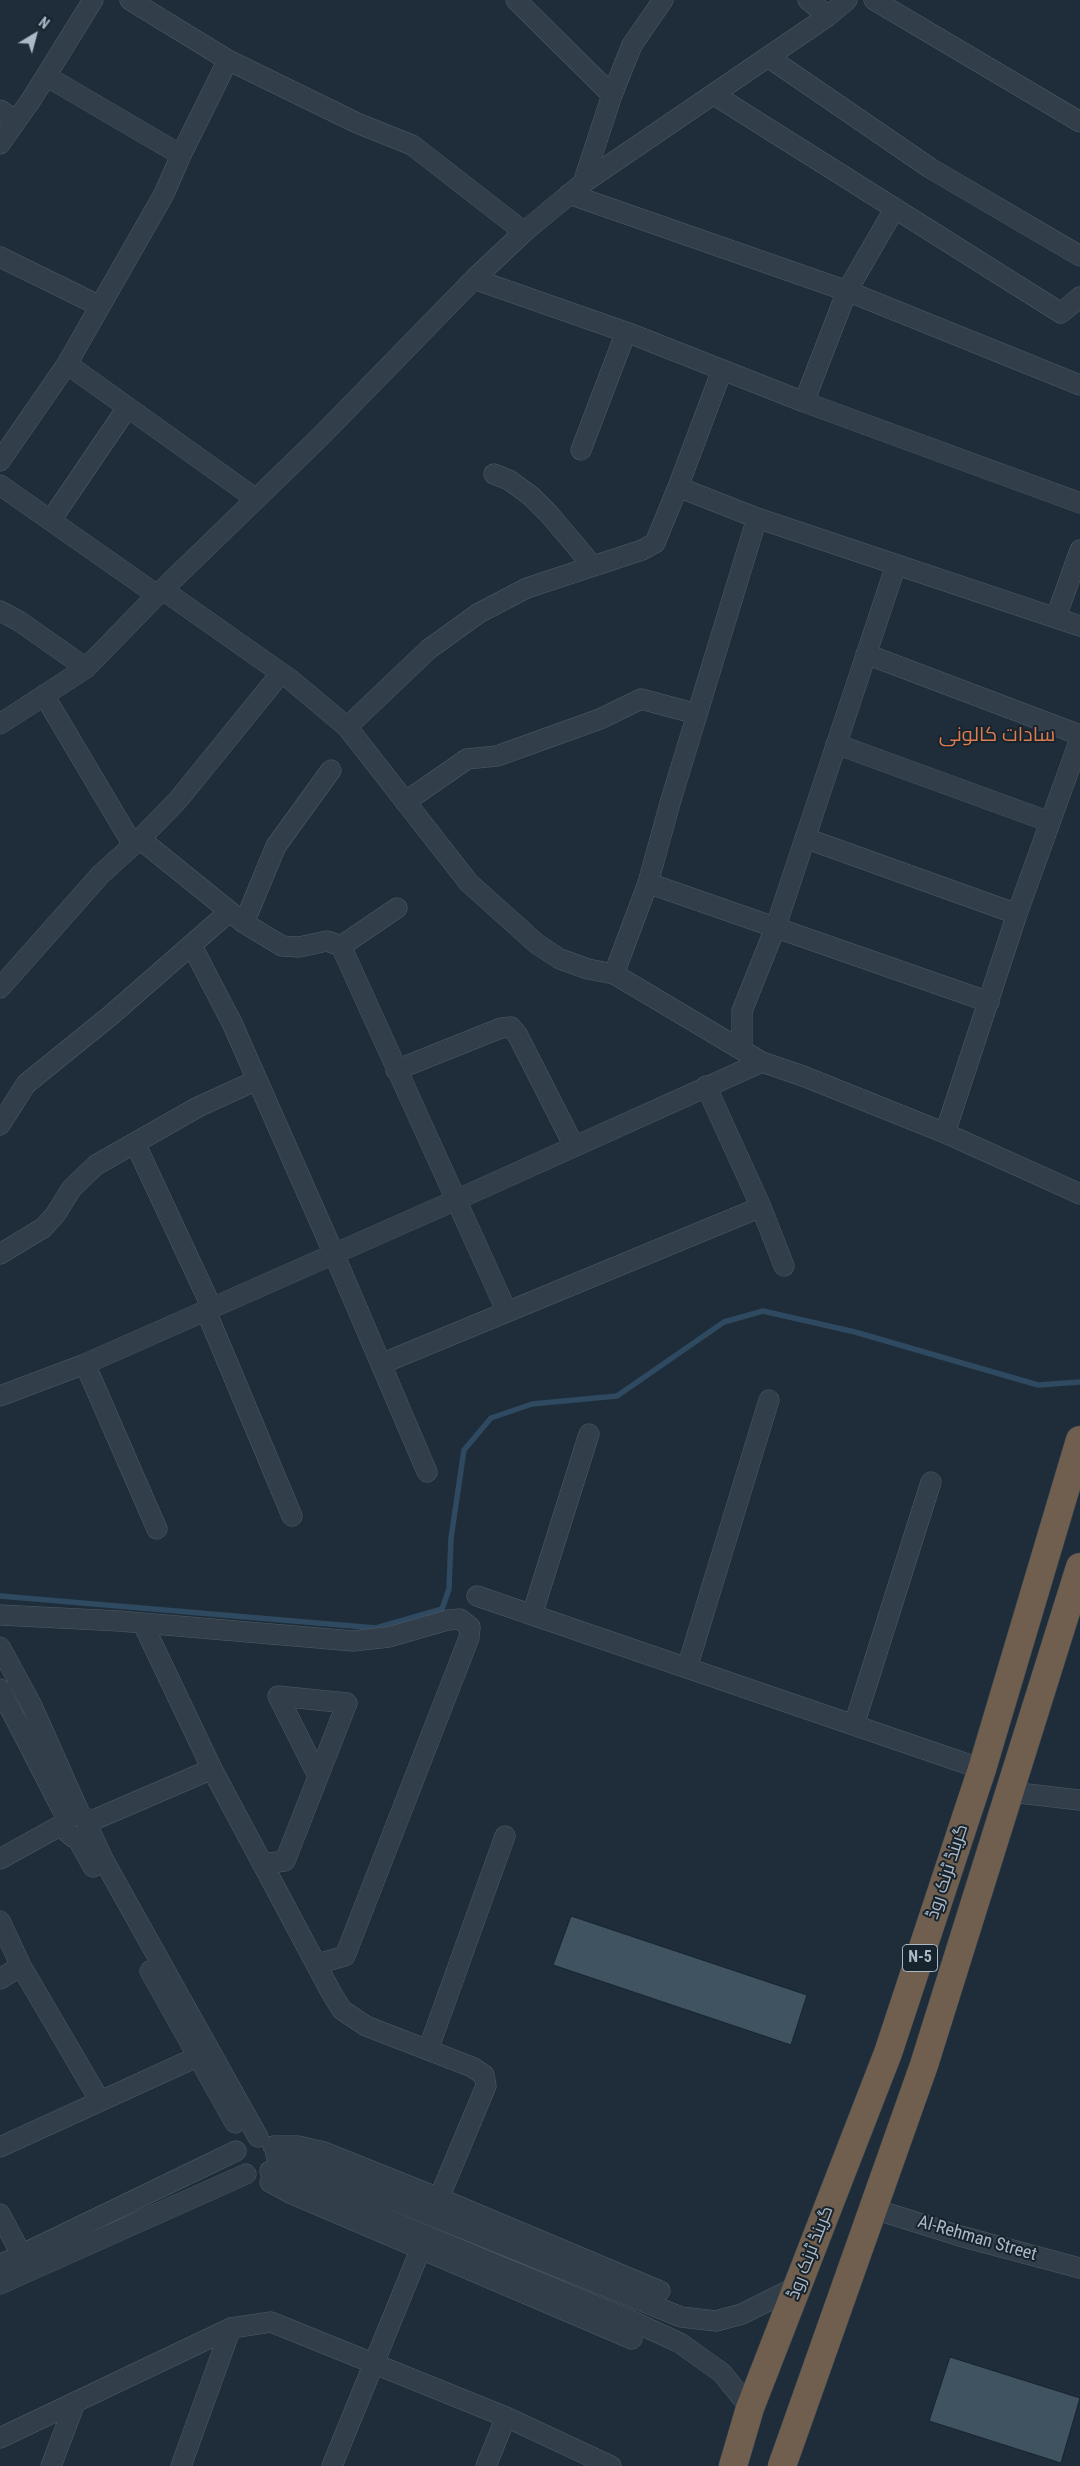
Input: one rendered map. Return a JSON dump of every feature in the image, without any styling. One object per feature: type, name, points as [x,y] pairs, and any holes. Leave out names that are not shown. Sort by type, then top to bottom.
[{"type":"highway","name":"گرینڈ ٹرنک روڈ","points":[[733,2466],[750,2408],[888,2053],[982,1769],[1080,1440]]},
{"type":"highway","name":"گرینڈ ٹرنک روڈ","points":[[782,2466],[924,2065],[1080,1567]]},
{"type":"highway","points":[[888,2053],[924,2065]]},
{"type":"street","points":[[0,144],[8,115],[46,76],[93,0]]},
{"type":"street","points":[[130,0],[228,60],[357,123],[412,145],[524,232]]},
{"type":"street","points":[[516,0],[612,95]]},
{"type":"street","points":[[576,188],[632,45],[663,0]]},
{"type":"street","points":[[808,0],[828,16]]},
{"type":"street","points":[[0,724],[86,668],[160,592],[256,500],[474,279],[524,232],[576,188],[828,16],[847,0]]},
{"type":"street","points":[[874,0],[1080,122]]},
{"type":"street","points":[[768,57],[930,168],[1080,256]]},
{"type":"street","points":[[0,461],[68,364],[164,194],[228,60]]},
{"type":"street","points":[[46,76],[181,155]]},
{"type":"street","points":[[713,94],[1061,313],[1080,297]]},
{"type":"street","points":[[576,188],[848,291],[1080,385]]},
{"type":"street","points":[[804,402],[848,291],[895,208]]},
{"type":"street","points":[[0,257],[100,306]]},
{"type":"street","points":[[474,279],[626,332],[804,402],[1080,503]]},
{"type":"street","points":[[581,450],[626,332]]},
{"type":"street","points":[[68,364],[256,500]]},
{"type":"street","points":[[347,727],[429,649],[479,613],[526,588],[642,550],[655,543],[722,370]]},
{"type":"street","points":[[51,520],[127,408]]},
{"type":"street","points":[[494,474],[509,480],[531,496],[549,514],[592,565]]},
{"type":"street","points":[[0,485],[281,673],[347,727],[469,883],[537,944],[560,959],[588,969],[614,974],[762,1062],[803,1076],[945,1133],[1080,1194]]},
{"type":"street","points":[[678,487],[757,518],[1080,626]]},
{"type":"street","points":[[614,974],[648,883],[757,518]]},
{"type":"street","points":[[1056,617],[1080,550]]},
{"type":"street","points":[[742,1050],[742,1011],[776,926],[896,565]]},
{"type":"street","points":[[0,611],[19,621],[86,668]]},
{"type":"street","points":[[866,654],[1080,735]]},
{"type":"street","points":[[0,988],[101,874],[178,800],[281,673]]},
{"type":"street","points":[[44,695],[136,842],[237,917],[282,946],[298,947],[327,941],[341,946],[507,1312]]},
{"type":"street","points":[[405,802],[467,759],[497,756],[600,719],[641,699],[697,714]]},
{"type":"street","points":[[945,1133],[1018,914],[1080,739]]},
{"type":"street","points":[[836,744],[1050,822]]},
{"type":"street","points":[[0,1125],[26,1084],[192,946],[237,917],[276,846],[331,770]]},
{"type":"street","points":[[805,838],[1018,914]]},
{"type":"street","points":[[648,883],[776,926],[989,1002]]},
{"type":"street","points":[[341,946],[397,908]]},
{"type":"street","points":[[192,946],[232,1023],[334,1254],[427,1472]]},
{"type":"street","points":[[396,1070],[501,1028],[511,1027],[517,1034],[574,1146]]},
{"type":"street","points":[[0,1396],[86,1364],[762,1062]]},
{"type":"street","points":[[0,1254],[43,1228],[55,1215],[72,1188],[96,1165],[198,1108],[257,1080]]},
{"type":"street","points":[[706,1086],[761,1207],[784,1266]]},
{"type":"street","points":[[135,1143],[209,1310],[292,1516]]},
{"type":"street","points":[[381,1364],[761,1207]]},
{"type":"street","points":[[86,1364],[157,1529]]},
{"type":"street","points":[[687,1668],[768,1400]]},
{"type":"street","points":[[532,1615],[589,1434]]},
{"type":"street","points":[[854,1725],[931,1482]]},
{"type":"street","points":[[477,1596],[982,1769]]},
{"type":"street","points":[[0,1614],[353,1641],[389,1637],[448,1620],[460,1619],[470,1626],[469,1638],[345,1956],[317,1964]]},
{"type":"street","points":[[143,1624],[212,1769],[342,2010],[366,2026],[472,2067],[484,2075],[486,2086],[439,2198]]},
{"type":"street","points":[[0,1647],[32,1706],[76,1826],[103,1859],[258,2156],[680,2343],[722,2373],[750,2408]]},
{"type":"street","points":[[0,1689],[8,1721],[76,1826],[197,2057],[258,2156],[290,2193],[632,2339]]},
{"type":"street","points":[[8,1721],[32,1706]]},
{"type":"street","points":[[0,1858],[212,1769]]},
{"type":"street","points":[[262,1864],[285,1861],[317,1774]]},
{"type":"street","points":[[1010,1792],[1080,1800]]},
{"type":"street","points":[[0,1872],[76,1826]]},
{"type":"street","points":[[428,2050],[505,1836]]},
{"type":"street","points":[[0,1921],[22,1966],[100,2101]]},
{"type":"street","points":[[0,1979],[22,1966]]},
{"type":"street","points":[[0,2147],[197,2057]]},
{"type":"street","points":[[0,2265],[21,2254],[258,2156],[311,2148],[439,2198],[660,2291]]},
{"type":"street","points":[[0,2284],[258,2156],[314,2168],[681,2317],[716,2321],[742,2314],[798,2286]]},
{"type":"street","name":"Al-Rehman Street","points":[[874,2209],[960,2236],[1080,2268]]},
{"type":"street","points":[[0,2214],[21,2254]]},
{"type":"street","points":[[332,2466],[421,2248]]},
{"type":"street","points":[[0,2438],[231,2328],[271,2322],[506,2417],[611,2466]]},
{"type":"street","points":[[181,2466],[231,2328]]},
{"type":"street","points":[[51,2466],[75,2402]]},
{"type":"street","points":[[486,2466],[506,2417]]},
{"type":"building","points":[[571,1916],[807,1995],[791,2045],[553,1965]]},
{"type":"building","points":[[950,2357],[1080,2398],[1061,2463],[929,2421]]},
{"type":"waterway","points":[[0,1596],[376,1628],[442,1609],[449,1589],[451,1538],[464,1450],[491,1418],[532,1404],[617,1396],[724,1322],[763,1311],[855,1332],[1038,1385],[1080,1382]]},
{"type":"district","name":"سادات کالونی","points":[[997,736]]}]
